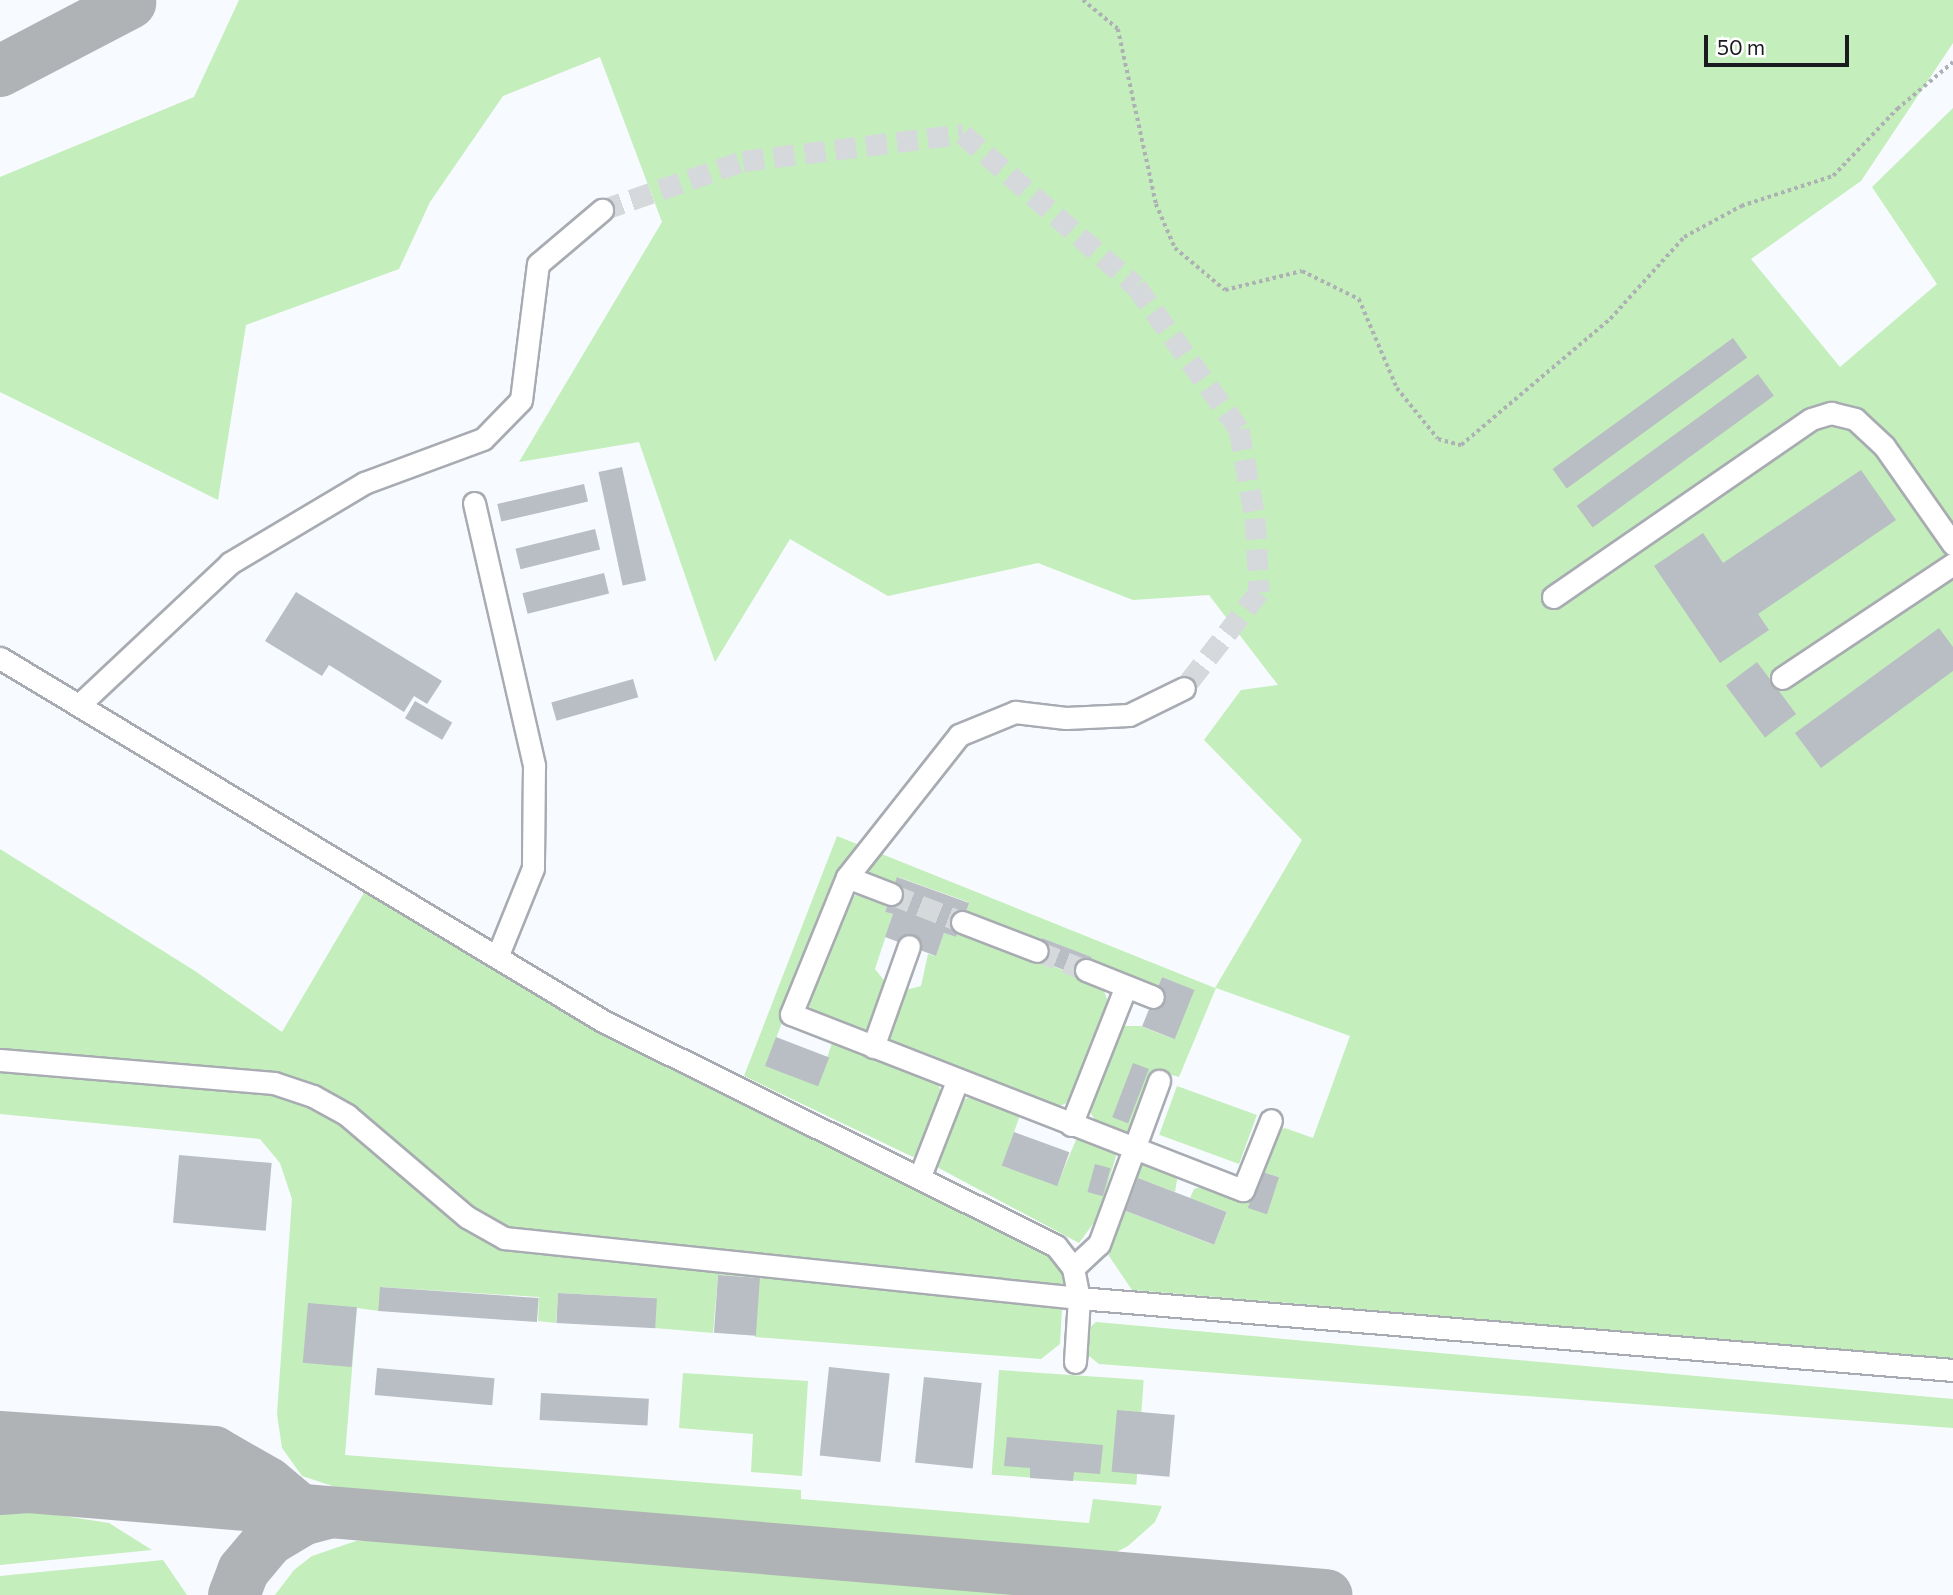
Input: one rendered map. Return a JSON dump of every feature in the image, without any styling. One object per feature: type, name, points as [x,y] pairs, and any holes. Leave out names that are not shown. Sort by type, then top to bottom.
[{"type":"street","points":[[79,705],[230,563],[364,483],[483,439],[521,400],[538,264],[602,210]]},
{"type":"street","points":[[1553,597],[1811,419],[1831,413],[1855,419],[1884,446],[1953,544]]},
{"type":"street","points":[[474,503],[534,766],[533,868],[497,957]]},
{"type":"street","points":[[1782,678],[1953,564]]},
{"type":"street","points":[[0,658],[603,1020],[920,1176],[1056,1247],[1073,1268],[1079,1298],[1075,1362]]},
{"type":"street","points":[[1184,688],[1129,715],[1066,719],[1015,712],[959,735],[847,877],[791,1014],[957,1081],[1242,1189],[1271,1120]]},
{"type":"street","points":[[847,877],[891,894]]},
{"type":"street","points":[[962,922],[1037,951]]},
{"type":"street","points":[[873,1047],[909,946]]},
{"type":"street","points":[[1086,970],[1153,998]]},
{"type":"street","points":[[1071,1125],[1126,986]]},
{"type":"street","points":[[0,1060],[274,1083],[313,1096],[347,1115],[467,1217],[504,1238],[1079,1298],[1953,1370]]},
{"type":"street","points":[[920,1176],[957,1081]]},
{"type":"street","points":[[1073,1268],[1099,1244],[1159,1081]]},
{"type":"path","points":[[1083,0],[1118,29],[1156,204],[1175,248],[1225,290],[1302,271],[1359,299],[1397,388],[1437,439],[1461,445],[1611,319],[1684,237],[1741,206],[1833,176],[1898,110],[1953,62]]},
{"type":"green space","points":[[239,0],[1953,0],[1953,43],[1861,181],[1751,259],[1840,367],[1937,284],[1872,187],[1953,108],[1953,1359],[1132,1290],[1109,1256],[1117,1215],[1138,1163],[1149,1161],[1173,1170],[1177,1180],[1175,1192],[1138,1178],[1126,1211],[1214,1245],[1227,1212],[1190,1198],[1194,1189],[1206,1185],[1251,1196],[1279,1177],[1260,1171],[1274,1132],[1285,1128],[1313,1138],[1350,1036],[1216,988],[1179,1077],[1158,1071],[1133,1138],[1101,1129],[1088,1109],[1120,1026],[1141,1026],[1173,1039],[1194,990],[1162,977],[1156,991],[1090,962],[1091,957],[1042,938],[1040,943],[965,912],[968,902],[898,877],[894,886],[844,865],[765,1066],[818,1085],[832,1043],[842,1041],[935,1077],[944,1099],[921,1150],[913,1157],[744,1076],[837,836],[1215,988],[1302,840],[1204,740],[1241,690],[1278,685],[1209,595],[1133,600],[1038,563],[888,596],[790,539],[715,662],[639,442],[519,462],[662,222],[600,57],[503,96],[430,202],[399,269],[246,325],[218,500],[0,392],[0,177],[194,97]]},
{"type":"green space","points":[[0,849],[195,971],[282,1032],[371,881],[603,1021],[1056,1246],[1064,1273],[1060,1344],[1041,1359],[755,1337],[759,1278],[718,1275],[713,1333],[655,1328],[656,1298],[558,1293],[556,1323],[538,1321],[539,1297],[381,1287],[379,1311],[357,1308],[345,1455],[801,1490],[801,1499],[1089,1523],[1093,1499],[1162,1506],[1155,1522],[1128,1546],[1101,1560],[366,1497],[302,1476],[282,1448],[277,1414],[292,1199],[280,1163],[260,1139],[0,1114]]},
{"type":"green space","points":[[857,895],[888,901],[885,912],[893,914],[875,969],[887,984],[869,1030],[859,1034],[813,1016],[806,996],[845,898]]},
{"type":"green space","points":[[959,930],[1102,985],[1111,1010],[1075,1093],[1065,1104],[1051,1108],[889,1042],[886,1035],[905,990],[921,986],[928,954],[936,956],[944,933],[956,937]]},
{"type":"green space","points":[[1177,1086],[1257,1115],[1239,1164],[1159,1135]]},
{"type":"green space","points":[[978,1094],[1017,1109],[1020,1115],[1002,1166],[1057,1185],[1076,1140],[1089,1138],[1112,1147],[1116,1156],[1098,1217],[1079,1243],[935,1166],[963,1100]]},
{"type":"green space","points":[[1096,1322],[1953,1399],[1953,1428],[1099,1364],[1084,1352],[1086,1331]]},
{"type":"green space","points":[[999,1370],[1144,1380],[1136,1485],[992,1475]]},
{"type":"green space","points":[[683,1373],[808,1381],[802,1476],[751,1472],[753,1434],[679,1428]]},
{"type":"green space","points":[[33,1511],[109,1523],[152,1550],[0,1565],[0,1513]]},
{"type":"green space","points":[[380,1540],[1022,1595],[275,1595],[294,1570],[312,1556],[356,1541]]},
{"type":"green space","points":[[163,1560],[187,1595],[0,1595],[0,1576]]},
{"type":"building","points":[[1733,338],[1747,357],[1567,488],[1553,469]]},
{"type":"building","points":[[1758,374],[1774,396],[1593,528],[1577,506]]},
{"type":"building","points":[[622,467],[646,580],[623,585],[599,472]]},
{"type":"building","points":[[1861,470],[1896,520],[1758,614],[1769,630],[1720,663],[1654,566],[1703,533],[1723,563]]},
{"type":"building","points":[[584,484],[588,502],[501,522],[497,504]]},
{"type":"building","points":[[595,529],[600,549],[521,569],[515,549]]},
{"type":"building","points":[[604,573],[609,593],[528,614],[522,593]]},
{"type":"building","points":[[296,592],[442,681],[427,704],[414,696],[404,712],[329,665],[322,676],[265,641]]},
{"type":"building","points":[[1939,628],[1953,647],[1953,671],[1821,768],[1795,733]]},
{"type":"building","points":[[1757,662],[1796,714],[1765,737],[1726,685]]},
{"type":"building","points":[[633,679],[638,697],[557,721],[551,702]]},
{"type":"building","points":[[415,701],[452,722],[442,740],[405,718]]},
{"type":"building","points":[[897,877],[969,903],[956,937],[944,933],[936,956],[885,937],[893,914],[885,912]]},
{"type":"building","points":[[1042,938],[1091,957],[1084,978],[1034,959]]},
{"type":"building","points":[[1162,977],[1194,990],[1175,1039],[1142,1026]]},
{"type":"building","points":[[776,1037],[829,1057],[818,1086],[765,1066]]},
{"type":"building","points":[[1133,1063],[1149,1069],[1128,1123],[1112,1117]]},
{"type":"building","points":[[1014,1132],[1069,1152],[1057,1186],[1002,1166]]},
{"type":"building","points":[[179,1155],[272,1163],[266,1231],[173,1223]]},
{"type":"building","points":[[1095,1164],[1110,1168],[1103,1196],[1087,1192]]},
{"type":"building","points":[[1260,1171],[1279,1177],[1267,1214],[1248,1208]]},
{"type":"building","points":[[1138,1178],[1227,1212],[1214,1245],[1125,1211]]},
{"type":"building","points":[[718,1275],[760,1278],[756,1336],[714,1333]]},
{"type":"building","points":[[380,1287],[539,1298],[537,1322],[378,1311]]},
{"type":"building","points":[[558,1293],[657,1298],[655,1328],[556,1323]]},
{"type":"building","points":[[308,1303],[357,1307],[352,1367],[303,1363]]},
{"type":"building","points":[[829,1367],[890,1373],[880,1462],[820,1456]]},
{"type":"building","points":[[377,1368],[495,1378],[492,1405],[375,1395]]},
{"type":"building","points":[[924,1377],[982,1383],[973,1469],[915,1463]]},
{"type":"building","points":[[541,1393],[649,1399],[647,1426],[540,1420]]},
{"type":"building","points":[[1117,1410],[1175,1415],[1169,1477],[1112,1472]]},
{"type":"building","points":[[1007,1437],[1103,1445],[1100,1474],[1074,1472],[1073,1481],[1030,1478],[1030,1468],[1004,1466]]},
{"type":"taxiway","points":[[0,71],[130,3]]},
{"type":"taxiway","points":[[0,1437],[214,1452],[268,1483],[299,1509]]},
{"type":"taxiway","points":[[0,1489],[29,1487],[1327,1595]]},
{"type":"taxiway","points":[[234,1595],[243,1571],[269,1540],[302,1520],[329,1513]]},
{"type":"tunnel","points":[[602,210],[743,161],[963,134],[1136,286],[1239,429],[1255,518],[1259,592],[1184,688]]},
{"type":"tunnel","points":[[891,894],[962,922]]},
{"type":"tunnel","points":[[1037,951],[1086,970]]}]
